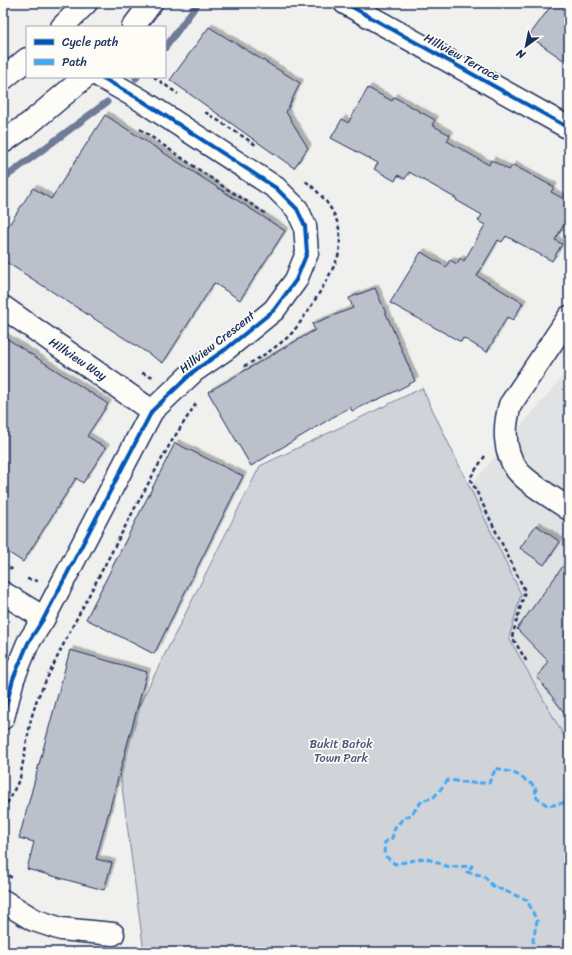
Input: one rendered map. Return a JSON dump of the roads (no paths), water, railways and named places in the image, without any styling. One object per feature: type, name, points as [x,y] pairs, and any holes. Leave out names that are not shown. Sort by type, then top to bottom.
[{"type":"street","points":[[63,26],[86,3]]},
{"type":"street","points":[[134,26],[152,3]]},
{"type":"street","name":"Hillview Terrace","points":[[345,3],[569,128]]},
{"type":"street","points":[[3,79],[26,60]]},
{"type":"street","points":[[3,142],[30,123],[84,78]]},
{"type":"street","name":"Hillview Crescent","points":[[3,718],[13,679],[28,643],[44,618],[152,411],[194,371],[226,349],[274,310],[296,280],[307,253],[306,226],[297,208],[276,188],[140,100],[103,78]]},
{"type":"street","name":"Hillview Way","points":[[3,307],[152,411]]},
{"type":"street","points":[[569,317],[510,405],[506,426],[506,445],[517,470],[569,509]]},
{"type":"street","points":[[3,593],[44,618]]},
{"type":"street","points":[[3,901],[34,920],[61,929],[114,934]]},
{"type":"waterway","points":[[166,47],[198,3]]},
{"type":"waterway","points":[[3,179],[107,102]]},
{"type":"park label","name":"Bukit Batok Town Park","points":[[341,751]]}]
